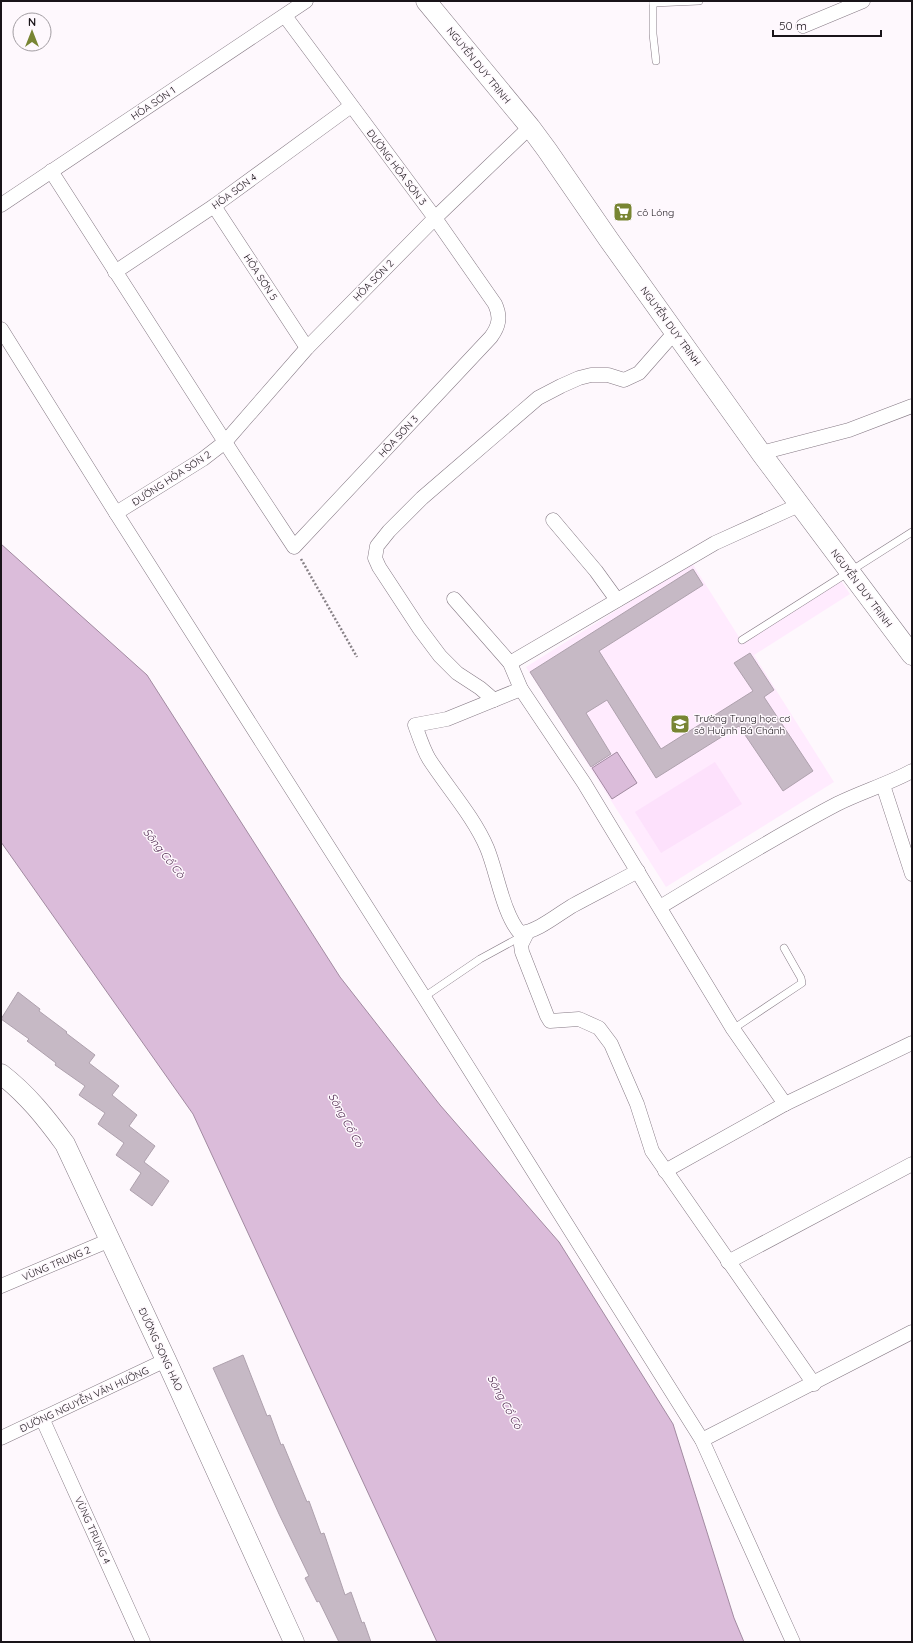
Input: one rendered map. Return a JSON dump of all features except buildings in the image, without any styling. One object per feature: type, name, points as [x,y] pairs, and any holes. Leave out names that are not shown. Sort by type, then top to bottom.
[{"type":"street","name":"HỎA SƠN 1","points":[[1,205],[306,1]]},
{"type":"street","name":"NGUYỄN DUY TRINH","points":[[426,1],[530,127],[799,505],[851,572],[912,655]]},
{"type":"street","points":[[803,26],[863,1]]},
{"type":"street","name":"ĐƯỜNG HỎA SƠN 3","points":[[285,16],[435,218],[494,304],[497,309],[499,324]]},
{"type":"street","name":"HỎA SƠN 4","points":[[115,272],[214,206],[351,106]]},
{"type":"street","name":"HỎA SƠN 2","points":[[225,442],[308,348],[435,218],[530,127]]},
{"type":"street","points":[[51,171],[294,547]]},
{"type":"street","name":"HỎA SƠN 5","points":[[214,206],[308,348]]},
{"type":"street","name":"HỎA SƠN 3","points":[[294,547],[491,337],[499,324]]},
{"type":"street","points":[[1,329],[116,513],[424,997],[702,1440],[793,1642]]},
{"type":"street","points":[[494,700],[480,688],[457,673],[440,656],[419,628],[379,567],[375,558],[377,546],[389,531],[422,498],[538,398],[579,378],[608,374],[624,380],[638,373],[675,332]]},
{"type":"street","points":[[762,453],[849,430],[912,406]]},
{"type":"street","name":"ĐƯỜNG HỎA SƠN 2","points":[[116,513],[203,458],[225,442]]},
{"type":"street","points":[[510,663],[715,544],[799,505]]},
{"type":"street","points":[[553,520],[596,571],[617,600]]},
{"type":"street","points":[[454,600],[510,663],[521,689],[584,783],[733,1029],[785,1104]]},
{"type":"street","points":[[521,689],[447,719],[415,725],[428,757],[487,847],[503,898],[515,928],[520,933],[527,933],[638,871]]},
{"type":"street","points":[[660,907],[769,841],[838,803],[883,785],[912,771]]},
{"type":"street","points":[[883,785],[912,874]]},
{"type":"street","points":[[527,933],[521,945],[522,952],[550,1021],[579,1019],[599,1028],[611,1044],[637,1104],[652,1151],[814,1384]]},
{"type":"street","points":[[665,1171],[785,1104],[912,1043]]},
{"type":"street","name":"ĐƯỜNG SONG HÀO","points":[[1,1074],[16,1086],[46,1118],[65,1144],[166,1360],[294,1642]]},
{"type":"street","points":[[728,1262],[912,1164]]},
{"type":"street","name":"VÙNG TRUNG 2","points":[[1,1286],[110,1240]]},
{"type":"street","points":[[702,1440],[814,1384],[912,1332]]},
{"type":"street","name":"ĐƯỜNG NGUYỄN VĂN HƯỞNG","points":[[1,1438],[166,1360]]},
{"type":"street","name":"VÙNG TRUNG 4","points":[[42,1418],[143,1642]]},
{"type":"lane","points":[[656,61],[653,34],[653,2],[699,1]]},
{"type":"lane","points":[[742,640],[912,532]]},
{"type":"lane","points":[[424,997],[480,959],[527,933]]},
{"type":"lane","points":[[733,1029],[802,983],[801,978],[784,948]]},
{"type":"path","points":[[294,547],[357,657]]},
{"type":"shaded area","name":"Trường Trung học cơ sở Huỳnh Bá Chánh","points":[[692,563],[739,637],[838,576],[850,594],[754,655],[834,782],[666,887],[526,667]]},
{"type":"shaded area","points":[[715,762],[742,804],[661,853],[635,812]]},
{"type":"water","name":"Sông Cổ Cò","points":[[1,544],[147,675],[340,977],[440,1105],[559,1242],[673,1424],[734,1618],[744,1642],[437,1642],[193,1114],[1,842]]},
{"type":"water","points":[[617,752],[637,783],[612,799],[592,768]]},
{"type":"place","name":"cô Lóng","points":[[623,212]]},
{"type":"place","name":"Trường Trung học cơ sở Huỳnh Bá Chánh","points":[[680,724]]}]
